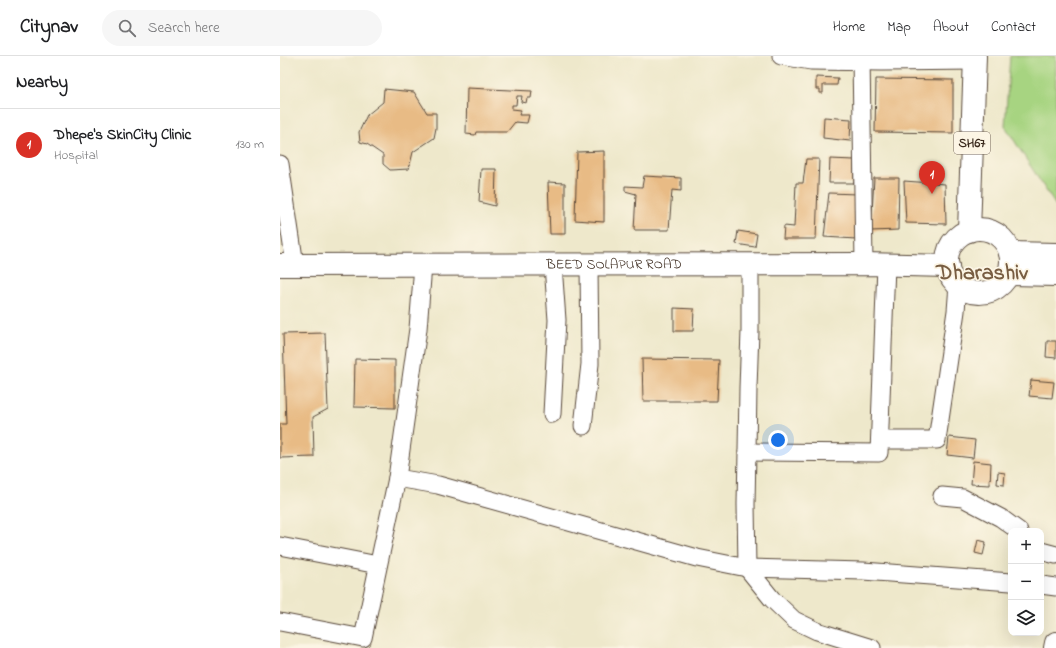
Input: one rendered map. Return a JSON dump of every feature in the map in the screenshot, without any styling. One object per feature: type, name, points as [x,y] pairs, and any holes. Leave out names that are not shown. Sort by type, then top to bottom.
[{"type":"main road","name":"SH67","points":[[977,58],[977,231]]},
{"type":"main road","points":[[977,231],[991,232],[1000,236],[1006,244],[1009,264],[1004,282],[996,289],[987,293],[977,294],[967,291],[958,285],[951,277],[948,266],[948,255],[952,245],[959,236],[977,231]]},
{"type":"main road","points":[[1009,264],[1056,254]]},
{"type":"main road","name":"BEED SOLAPUR ROAD","points":[[288,265],[864,264],[948,266]]},
{"type":"main road","points":[[1009,264],[1056,275]]},
{"type":"main road","points":[[1055,648],[1056,643]]},
{"type":"street","points":[[781,56],[811,62],[861,59],[977,58]]},
{"type":"street","points":[[861,59],[864,264]]},
{"type":"street","points":[[280,164],[288,265]]},
{"type":"street","points":[[750,264],[746,504],[747,568],[772,599],[794,620],[817,631],[872,648]]},
{"type":"street","points":[[280,622],[363,638],[397,478],[418,329],[423,265]]},
{"type":"street","points":[[552,414],[557,320],[553,265]]},
{"type":"street","points":[[583,426],[590,364],[589,265]]},
{"type":"street","points":[[748,452],[880,453],[886,265]]},
{"type":"street","points":[[880,440],[937,440],[956,311],[958,285]]},
{"type":"street","points":[[397,478],[438,485],[697,558],[747,568],[863,571],[1008,582]]},
{"type":"street","points":[[942,496],[963,498],[1001,518],[1015,528]]},
{"type":"street","points":[[280,546],[378,565]]},
{"type":"street","points":[[1044,552],[1056,555]]},
{"type":"street","points":[[1044,585],[1056,587]]},
{"type":"green space","points":[[1010,56],[1056,56],[1056,206],[1005,126]]},
{"type":"building","points":[[816,77],[838,78],[837,85],[823,85],[823,93],[820,93],[820,89],[816,89]]},
{"type":"building","points":[[876,79],[953,80],[953,133],[875,132]]},
{"type":"building","points":[[467,88],[532,91],[531,98],[527,98],[526,103],[521,102],[522,96],[517,96],[516,105],[512,105],[512,109],[521,110],[519,115],[529,115],[527,123],[515,122],[507,132],[476,132],[475,135],[466,134]]},
{"type":"building","points":[[384,89],[414,92],[427,113],[436,113],[434,138],[413,152],[409,169],[390,170],[383,164],[383,155],[367,144],[360,142],[359,132],[367,115],[383,102]]},
{"type":"building","points":[[824,117],[851,119],[850,141],[823,138]]},
{"type":"building","points":[[604,151],[604,222],[575,220],[577,152]]},
{"type":"building","points":[[806,159],[819,159],[816,239],[783,239],[784,226],[794,227],[796,183],[803,183]]},
{"type":"building","points":[[830,159],[854,160],[854,183],[829,183]]},
{"type":"building","points":[[481,169],[496,169],[495,206],[479,202]]},
{"type":"building","points":[[644,176],[681,178],[681,191],[672,190],[669,230],[634,230],[636,194],[625,191],[625,186],[642,187]]},
{"type":"building","points":[[874,178],[899,178],[898,230],[871,231]]},
{"type":"building","points":[[904,181],[945,184],[946,224],[906,223]]},
{"type":"building","points":[[548,182],[565,183],[565,234],[550,234]]},
{"type":"building","points":[[829,193],[857,194],[856,239],[824,237]]},
{"type":"building","points":[[738,231],[757,234],[755,247],[736,244]]},
{"type":"building","points":[[674,308],[694,309],[693,331],[674,331]]},
{"type":"building","points":[[325,333],[328,409],[313,417],[314,457],[280,458],[280,424],[286,424],[283,334]]},
{"type":"building","points":[[1047,341],[1056,341],[1056,358],[1046,357]]},
{"type":"building","points":[[355,359],[395,360],[395,408],[354,407]]},
{"type":"building","points":[[642,359],[719,360],[717,401],[643,401]]},
{"type":"building","points":[[1031,380],[1054,382],[1052,398],[1029,396]]},
{"type":"building","points":[[949,437],[975,440],[973,458],[947,455]]},
{"type":"building","points":[[973,461],[991,463],[990,485],[971,484]]},
{"type":"building","points":[[998,472],[1005,473],[1004,485],[997,484]]},
{"type":"building","points":[[978,540],[986,542],[983,555],[975,553]]},
{"type":"place","name":"Dhepe's SkinCity Clinic","points":[[932,194]]},
{"type":"district","name":"Dharashiv","points":[[982,274]]}]
